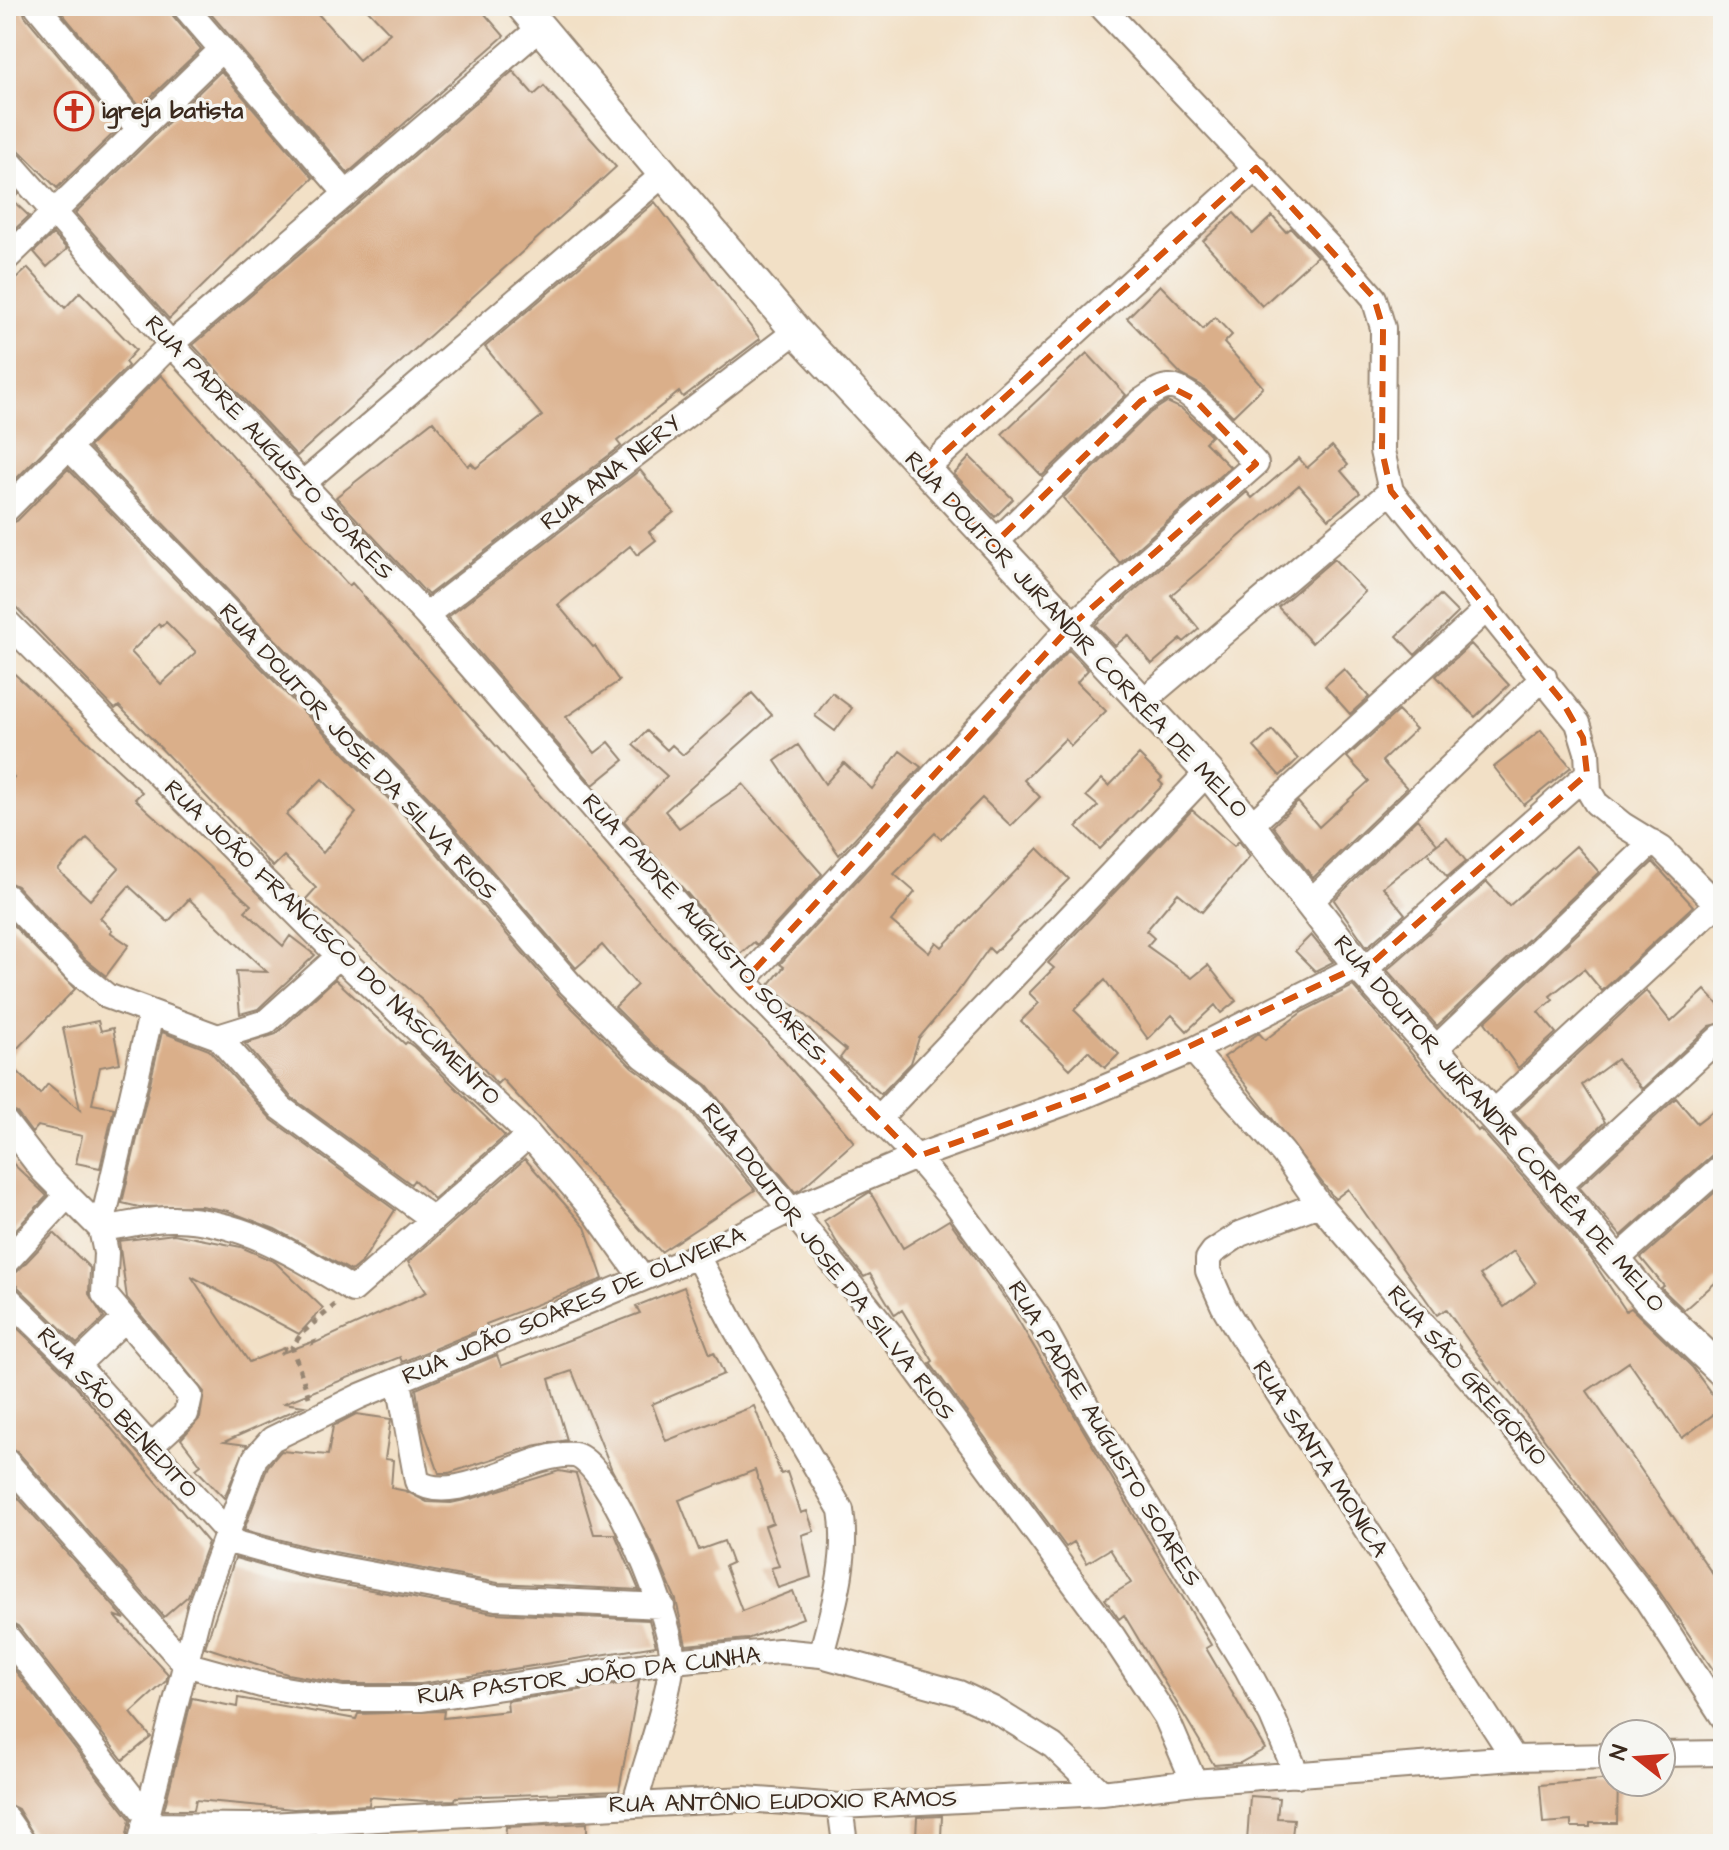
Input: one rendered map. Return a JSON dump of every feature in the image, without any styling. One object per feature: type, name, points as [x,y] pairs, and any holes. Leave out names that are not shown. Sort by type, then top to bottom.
[{"type":"street","points":[[37,6],[139,129]]},
{"type":"street","points":[[184,6],[345,192]]},
{"type":"street","points":[[1101,6],[1256,168],[1374,298],[1383,328],[1382,451],[1391,491],[1578,723],[1587,752],[1589,791],[1596,803],[1652,842],[1703,886],[1720,907],[1492,1113]]},
{"type":"street","points":[[6,510],[171,344],[345,192],[532,16]]},
{"type":"street","name":"RUA DOUTOR JURANDIR CORRÊA DE MELO","points":[[532,16],[796,331],[1208,772],[1361,968],[1436,1048],[1615,1261],[1676,1329],[1723,1372]]},
{"type":"street","points":[[6,259],[222,49]]},
{"type":"street","name":"RUA PADRE AUGUSTO SOARES","points":[[6,158],[171,344],[426,615],[744,981],[916,1157],[994,1253],[1038,1318],[1106,1439],[1247,1669],[1272,1716],[1297,1775]]},
{"type":"street","points":[[924,471],[1256,168]]},
{"type":"street","points":[[301,485],[665,173]]},
{"type":"street","name":"RUA ANA NERY","points":[[426,615],[796,331]]},
{"type":"street","points":[[744,981],[1072,625],[1256,464],[1194,399],[1169,386],[1141,401],[994,544]]},
{"type":"street","name":"RUA DOUTOR JOSE DA SILVA RIOS","points":[[68,447],[418,808],[570,984],[643,1056],[696,1095],[909,1360],[1112,1635],[1166,1717],[1194,1782]]},
{"type":"street","points":[[1142,702],[1391,491]]},
{"type":"street","points":[[1251,825],[1488,608]]},
{"type":"street","name":"RUA JOÃO FRANCISCO DO NASCIMENTO","points":[[6,621],[339,956],[529,1135],[596,1214],[642,1278]]},
{"type":"street","points":[[1311,901],[1544,677]]},
{"type":"street","points":[[878,1119],[1208,772]]},
{"type":"street","name":"RUA JOÃO SOARES DE OLIVEIRA","points":[[143,1828],[200,1607],[263,1447],[315,1417],[697,1256],[790,1210],[916,1157],[1087,1095],[1193,1050],[1361,968],[1587,774]]},
{"type":"street","points":[[1436,1048],[1652,842]]},
{"type":"street","points":[[6,896],[75,970],[107,996],[218,1037],[281,1108],[433,1219]]},
{"type":"street","points":[[218,1037],[266,1022],[339,956]]},
{"type":"street","points":[[151,1014],[101,1229],[106,1253],[104,1294],[190,1396],[186,1414],[151,1446]]},
{"type":"street","points":[[1556,1188],[1720,1037]]},
{"type":"street","name":"RUA SÃO GREGÓRIO","points":[[1193,1050],[1283,1153],[1319,1204],[1546,1467],[1645,1597],[1723,1717]]},
{"type":"street","points":[[6,1123],[67,1196],[101,1229]]},
{"type":"street","points":[[101,1229],[171,1218],[199,1220],[271,1242],[353,1290],[529,1135]]},
{"type":"street","points":[[1615,1261],[1723,1165]]},
{"type":"street","points":[[6,1262],[67,1196]]},
{"type":"street","name":"RUA SANTA MONICA","points":[[1319,1204],[1224,1244],[1208,1259],[1208,1271],[1242,1337],[1514,1758]]},
{"type":"street","points":[[697,1256],[736,1330],[841,1510],[844,1528],[840,1569],[821,1655]]},
{"type":"street","name":"RUA SÃO BENEDITO","points":[[6,1296],[77,1365],[151,1446],[226,1536]]},
{"type":"street","points":[[77,1365],[125,1319]]},
{"type":"street","points":[[399,1382],[417,1481],[424,1486],[439,1489],[569,1455],[585,1459],[635,1542],[662,1606],[671,1636],[673,1661],[635,1803]]},
{"type":"street","points":[[6,1461],[185,1664]]},
{"type":"street","points":[[226,1536],[305,1562],[496,1598],[662,1606]]},
{"type":"street","points":[[6,1635],[143,1828]]},
{"type":"street","name":"RUA PASTOR JOÃO DA CUNHA","points":[[185,1664],[261,1685],[343,1699],[379,1700],[422,1699],[673,1661],[779,1651],[821,1655],[945,1688],[993,1709],[1053,1746],[1102,1793]]},
{"type":"street","points":[[1677,1754],[1723,1753]]},
{"type":"street","name":"RUA ANTÔNIO EUDOXIO RAMOS","points":[[143,1828],[251,1835],[635,1803],[745,1799],[840,1806],[1102,1793],[1194,1782],[1514,1758],[1597,1756]]},
{"type":"street","points":[[840,1806],[845,1844]]},
{"type":"street","points":[[6,1818],[24,1844]]},
{"type":"path","points":[[315,1417],[292,1347],[302,1333],[353,1290]]},
{"type":"highlighted area","points":[[1256,168],[1374,298],[1383,328],[1382,451],[1391,491],[1562,701],[1583,738],[1587,774],[1364,970],[1359,966],[1087,1095],[916,1157],[744,981],[1072,625],[1256,464],[1194,399],[1169,386],[1141,401],[994,544],[924,471]]},
{"type":"building","points":[[6,6],[22,6],[25,16],[119,128],[57,188],[17,148],[6,143]]},
{"type":"building","points":[[56,6],[169,6],[173,16],[201,49],[140,107]]},
{"type":"building","points":[[204,6],[311,6],[359,60],[390,33],[364,6],[478,6],[504,36],[348,173]]},
{"type":"building","points":[[221,71],[313,178],[169,319],[75,213]]},
{"type":"building","points":[[513,71],[534,95],[544,86],[616,167],[297,456],[193,345]]},
{"type":"building","points":[[6,181],[18,194],[12,200],[29,216],[14,230],[6,220]]},
{"type":"building","points":[[655,202],[760,339],[683,397],[679,392],[617,441],[621,446],[428,595],[336,497],[433,421],[468,466],[471,463],[476,468],[542,416],[485,347]]},
{"type":"building","points":[[1234,213],[1253,234],[1272,216],[1286,232],[1291,228],[1317,256],[1262,306],[1203,241]]},
{"type":"building","points":[[53,234],[67,249],[47,267],[34,252]]},
{"type":"building","points":[[28,268],[65,308],[80,292],[136,350],[125,362],[128,366],[6,489],[6,288]]},
{"type":"building","points":[[1160,285],[1203,329],[1215,317],[1232,335],[1224,343],[1263,387],[1233,416],[1201,385],[1182,375],[1127,318]]},
{"type":"building","points":[[1087,353],[1126,395],[1042,476],[1002,434]]},
{"type":"building","points":[[161,375],[349,586],[352,583],[714,992],[766,1040],[854,1142],[800,1190],[795,1192],[707,1085],[653,1045],[615,1007],[637,985],[602,945],[576,968],[429,798],[89,447]]},
{"type":"building","points":[[1167,402],[1182,409],[1211,436],[1205,442],[1230,467],[1120,563],[1063,498],[1150,413]]},
{"type":"building","points":[[1332,446],[1348,465],[1341,471],[1360,493],[1329,519],[1299,485],[1171,595],[1199,629],[1184,642],[1181,639],[1152,664],[1128,635],[1115,646],[1095,625],[1247,492],[1252,498],[1299,458],[1307,468]]},
{"type":"building","points":[[970,457],[1013,499],[995,517],[954,474]]},
{"type":"building","points":[[68,469],[407,818],[559,995],[632,1067],[686,1106],[755,1190],[661,1252],[502,1079],[497,1084],[423,1001],[306,899],[316,888],[284,856],[273,867],[155,742],[119,706],[115,709],[6,597],[6,525],[17,521]],"holes":[[[166,622],[196,652],[161,684],[131,652],[159,624],[161,627]],[[322,779],[356,813],[323,853],[286,815]]]},
{"type":"building","points":[[640,470],[674,512],[649,532],[656,540],[637,555],[630,546],[558,605],[595,646],[619,681],[566,717],[595,753],[609,742],[624,760],[593,785],[448,617]]},
{"type":"building","points":[[1334,559],[1365,592],[1312,643],[1278,607]]},
{"type":"building","points":[[1440,595],[1458,613],[1415,655],[1397,636]]},
{"type":"building","points":[[1471,644],[1509,685],[1475,717],[1436,676]]},
{"type":"building","points":[[1069,650],[1088,670],[1077,682],[1106,711],[1071,746],[1065,739],[1024,780],[1040,797],[1011,826],[982,798],[941,839],[935,833],[894,874],[915,892],[891,921],[929,953],[936,942],[942,947],[1038,848],[1069,879],[994,953],[989,948],[919,1038],[911,1063],[881,1094],[840,1058],[846,1050],[769,985],[784,967],[780,964]]},
{"type":"building","points":[[6,666],[142,792],[135,799],[251,905],[245,911],[283,946],[290,936],[315,955],[258,1009],[240,1014],[236,971],[267,972],[189,899],[168,922],[129,886],[100,918],[112,930],[110,932],[129,945],[106,976],[85,959],[17,886],[6,881],[6,787],[14,777],[6,769]],"holes":[[[87,838],[119,868],[90,900],[58,870]]]},
{"type":"building","points":[[1344,669],[1369,697],[1350,714],[1325,686]]},
{"type":"building","points":[[752,693],[772,715],[665,811],[679,828],[743,784],[822,874],[757,945],[754,942],[740,954],[624,821],[667,776],[633,745],[647,731],[667,750],[672,745],[683,755]]},
{"type":"building","points":[[832,693],[852,708],[835,731],[815,716]]},
{"type":"building","points":[[1398,711],[1416,729],[1382,761],[1407,788],[1313,878],[1273,826],[1298,802],[1319,827],[1369,781],[1347,757]]},
{"type":"building","points":[[1272,730],[1298,759],[1280,776],[1254,747]]},
{"type":"building","points":[[1541,730],[1571,767],[1524,805],[1494,767]]},
{"type":"building","points":[[798,745],[825,784],[844,763],[872,789],[900,751],[921,767],[839,855],[775,761]]},
{"type":"building","points":[[1139,755],[1162,778],[1159,781],[1163,785],[1100,849],[1077,827],[1098,806],[1086,796],[1102,779],[1109,786]]},
{"type":"building","points":[[1192,810],[1234,846],[1239,841],[1250,856],[1202,912],[1178,893],[1146,931],[1154,938],[1147,946],[1192,978],[1208,965],[1236,1001],[1221,1013],[1215,1005],[1187,1031],[1172,1015],[1148,1039],[1105,980],[1074,1010],[1119,1054],[1105,1068],[1088,1051],[1070,1069],[1021,1021],[1039,1003],[1029,993],[1054,968],[1048,963]]},
{"type":"building","points":[[1417,819],[1437,844],[1383,887],[1405,914],[1367,947],[1334,900]]},
{"type":"building","points":[[1447,837],[1466,861],[1447,877],[1427,852]]},
{"type":"building","points":[[1576,846],[1599,872],[1437,1026],[1387,970],[1487,882],[1509,906]]},
{"type":"building","points":[[1653,862],[1693,906],[1602,991],[1584,969],[1550,996],[1553,1000],[1538,1012],[1556,1033],[1518,1068],[1485,1022]]},
{"type":"building","points":[[6,918],[75,989],[6,1060]]},
{"type":"building","points":[[1311,935],[1333,962],[1315,971],[1295,951]]},
{"type":"building","points":[[335,979],[405,1044],[407,1042],[414,1047],[505,1136],[434,1199],[414,1180],[411,1184],[291,1097],[245,1044],[276,1034]]},
{"type":"building","points":[[1353,986],[1478,1131],[1480,1129],[1538,1194],[1590,1257],[1626,1311],[1631,1308],[1692,1367],[1722,1408],[1682,1438],[1629,1362],[1587,1391],[1714,1576],[1723,1570],[1723,1684],[1657,1588],[1502,1383],[1500,1385],[1446,1309],[1437,1315],[1348,1189],[1335,1199],[1224,1057],[1259,1033],[1265,1040],[1302,1012]],"holes":[[[1514,1251],[1536,1283],[1504,1307],[1480,1275]]]},
{"type":"building","points":[[1705,990],[1723,1010],[1723,1023],[1710,1026],[1642,1089],[1617,1059],[1582,1085],[1605,1122],[1560,1164],[1514,1113],[1646,991],[1671,1022]]},
{"type":"building","points":[[98,1021],[101,1031],[113,1028],[120,1063],[100,1067],[92,1104],[114,1108],[100,1168],[76,1163],[82,1136],[38,1126],[32,1133],[17,1113],[6,1108],[6,1060],[40,1094],[48,1084],[80,1110],[63,1028]]},
{"type":"building","points":[[162,1032],[209,1050],[272,1120],[395,1210],[362,1262],[351,1271],[275,1229],[228,1211],[201,1206],[139,1207],[122,1203]]},
{"type":"building","points":[[1676,1098],[1697,1123],[1723,1103],[1723,1150],[1713,1154],[1621,1236],[1579,1187]]},
{"type":"building","points":[[6,1157],[47,1196],[6,1240]]},
{"type":"building","points":[[525,1159],[585,1227],[603,1279],[486,1324],[487,1327],[402,1362],[400,1357],[284,1403],[304,1406],[224,1442],[247,1445],[224,1498],[196,1469],[201,1465],[181,1439],[200,1418],[204,1392],[127,1298],[119,1241],[174,1234],[241,1247],[275,1262],[323,1308],[299,1334],[191,1276],[249,1362],[287,1347],[282,1353],[315,1341],[313,1344],[427,1292],[408,1262]]},
{"type":"building","points":[[1723,1185],[1723,1276],[1684,1310],[1661,1288],[1664,1286],[1641,1258]]},
{"type":"building","points":[[870,1192],[903,1248],[949,1220],[1008,1303],[1211,1645],[1206,1648],[1265,1749],[1240,1763],[1214,1765],[1124,1615],[1119,1619],[1105,1599],[1131,1583],[1110,1549],[1087,1563],[1074,1542],[1066,1547],[930,1363],[933,1361],[902,1310],[895,1315],[870,1274],[864,1277],[839,1246],[824,1221]]},
{"type":"building","points":[[54,1233],[90,1268],[89,1294],[104,1318],[77,1344],[16,1285],[6,1281],[6,1277],[17,1272]]},
{"type":"building","points":[[684,1287],[710,1354],[714,1352],[724,1374],[652,1404],[666,1441],[754,1406],[781,1474],[787,1472],[801,1513],[807,1511],[814,1531],[802,1535],[811,1577],[778,1588],[771,1568],[779,1566],[765,1526],[773,1523],[755,1470],[679,1500],[699,1550],[724,1541],[732,1563],[725,1566],[742,1611],[793,1591],[803,1618],[747,1639],[686,1645],[676,1600],[651,1542],[612,1470],[572,1371],[549,1379],[567,1440],[533,1446],[449,1473],[439,1473],[421,1422],[416,1389],[497,1355],[501,1366],[640,1313],[636,1306]]},
{"type":"building","points":[[6,1317],[66,1375],[208,1542],[188,1596],[164,1617],[17,1451],[6,1446]]},
{"type":"building","points":[[356,1414],[391,1419],[385,1459],[393,1460],[391,1488],[406,1491],[427,1502],[451,1503],[474,1498],[559,1471],[576,1474],[594,1534],[615,1534],[639,1590],[498,1583],[308,1547],[244,1530],[268,1466],[281,1451],[328,1455],[333,1426]]},
{"type":"building","points":[[6,1484],[125,1619],[114,1615],[168,1674],[166,1681],[131,1713],[151,1737],[123,1760],[18,1626],[6,1620]]},
{"type":"building","points":[[235,1558],[302,1577],[493,1613],[649,1620],[656,1646],[421,1684],[344,1684],[287,1674],[205,1647]]},
{"type":"building","points":[[6,1659],[130,1819],[125,1844],[39,1844],[18,1809],[6,1803]]},
{"type":"building","points":[[639,1681],[619,1791],[456,1797],[455,1800],[426,1801],[370,1797],[369,1805],[294,1809],[196,1800],[194,1810],[164,1810],[192,1698],[237,1707],[238,1698],[356,1719],[358,1714],[444,1711],[443,1718],[508,1711],[507,1701]]},
{"type":"building","points":[[1597,1780],[1597,1798],[1618,1798],[1617,1823],[1571,1827],[1571,1821],[1543,1823],[1540,1785]]},
{"type":"building","points":[[1250,1796],[1279,1798],[1277,1818],[1294,1819],[1291,1844],[1247,1842]]},
{"type":"building","points":[[942,1816],[941,1837],[916,1836],[917,1817]]},
{"type":"building","points":[[587,1823],[587,1844],[505,1844],[506,1827]]},
{"type":"place","name":"igreja batista","points":[[74,111]]}]
